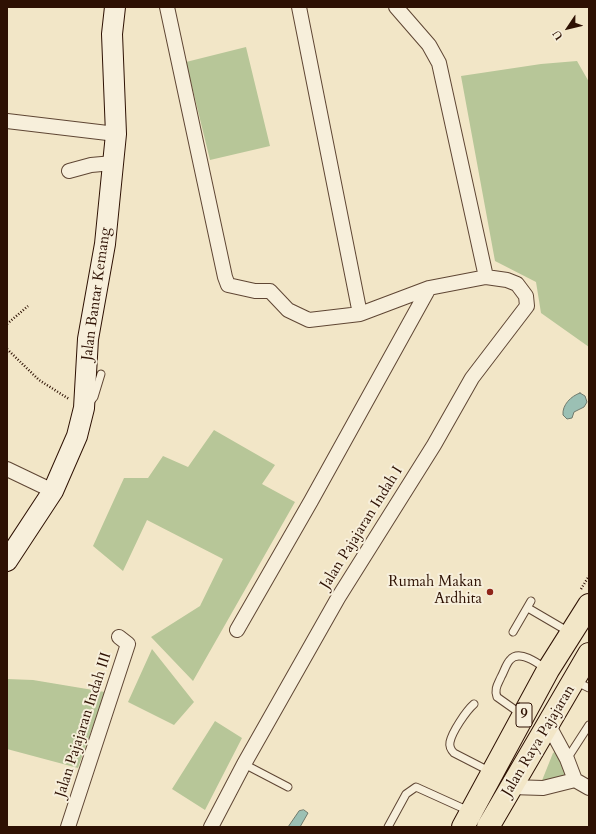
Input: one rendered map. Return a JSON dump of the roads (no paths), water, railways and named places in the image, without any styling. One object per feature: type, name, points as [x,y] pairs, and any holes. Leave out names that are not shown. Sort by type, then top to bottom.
[{"type":"highway","name":"Jalan Raya Pajajaran","points":[[468,820],[548,670],[589,605]]},
{"type":"highway","name":"Jalan Raya Pajajaran","points":[[488,827],[548,724],[582,684],[589,654]]},
{"type":"street","name":"Jalan Bantar Kemang","points":[[7,561],[52,492],[77,436],[84,408],[88,339],[105,244],[116,134],[112,34],[115,7]]},
{"type":"street","name":"Jalan Pajajaran Indah I","points":[[167,7],[225,278],[228,285],[255,291],[270,291],[288,310],[309,320],[360,314],[429,288],[486,277],[507,280],[517,284],[526,296],[527,306],[472,378],[434,445],[338,598],[244,764],[211,827]]},
{"type":"street","points":[[299,7],[360,314]]},
{"type":"street","points":[[396,7],[429,45],[439,63],[486,277]]},
{"type":"street","points":[[7,121],[116,134]]},
{"type":"street","points":[[69,171],[91,165],[113,163]]},
{"type":"street","points":[[237,630],[311,501],[429,288]]},
{"type":"street","points":[[7,469],[52,492]]},
{"type":"street","name":"Jalan Pajajaran Indah III","points":[[68,827],[128,644],[119,637]]},
{"type":"street","points":[[548,724],[567,759],[575,780],[589,788]]},
{"type":"street","points":[[511,787],[543,788],[575,780]]},
{"type":"lane","points":[[84,408],[94,397],[101,374]]},
{"type":"lane","points":[[514,632],[530,604],[571,633]]},
{"type":"lane","points":[[523,715],[497,697],[495,691],[509,660],[514,656],[519,656],[533,660],[548,670]]},
{"type":"lane","points":[[474,704],[466,712],[452,737],[449,743],[450,749],[454,753],[493,772]]},
{"type":"lane","points":[[567,759],[589,725]]},
{"type":"lane","points":[[244,764],[288,787]]},
{"type":"lane","points":[[388,827],[406,794],[416,788],[468,820]]},
{"type":"water","points":[[580,393],[585,396],[587,402],[584,407],[574,412],[572,418],[567,419],[563,415],[566,404],[573,396]]},
{"type":"water","points":[[304,810],[308,813],[300,827],[288,827],[299,811]]},
{"type":"place","name":"Rumah Makan Ardhita","points":[[490,592]]}]
